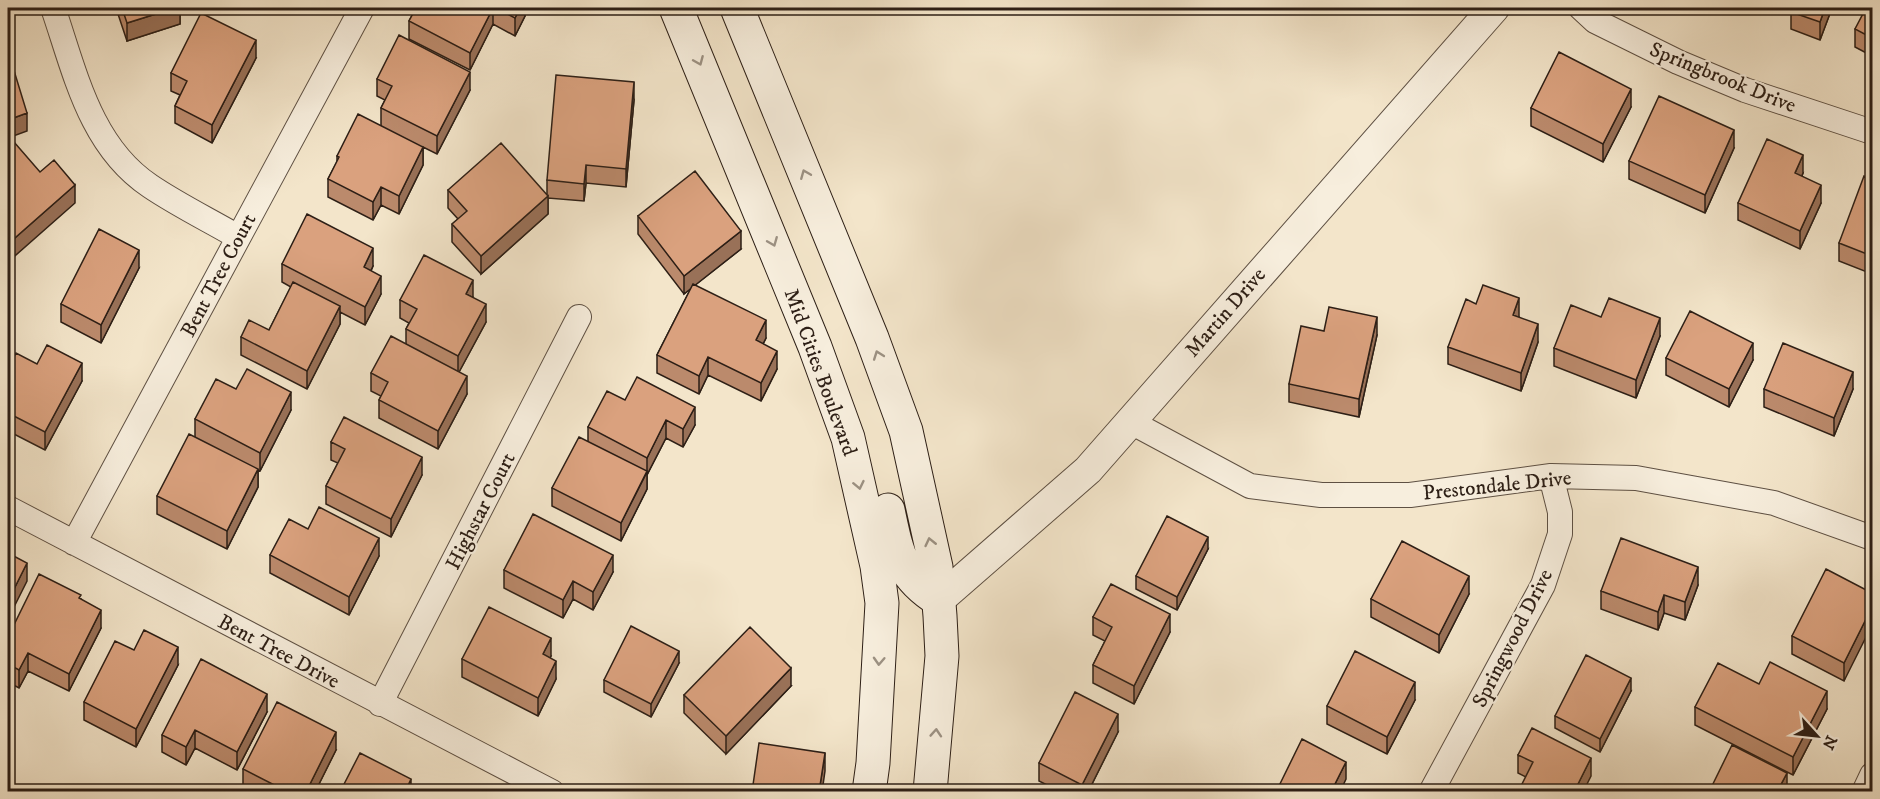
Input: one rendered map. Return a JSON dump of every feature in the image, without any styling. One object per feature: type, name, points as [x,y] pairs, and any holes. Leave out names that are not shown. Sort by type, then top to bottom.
[{"type":"main road","name":"Mid Cities Boulevard","points":[[676,8],[810,336],[850,448],[877,567],[882,603],[873,763],[869,792]]},
{"type":"main road","points":[[737,8],[872,338],[906,431],[936,567],[939,600],[942,656],[930,792]]},
{"type":"main road","points":[[837,408],[872,442],[897,554],[906,570],[922,589],[939,600]]},
{"type":"street","points":[[53,8],[88,109],[103,139],[124,164],[149,186],[238,237]]},
{"type":"street","name":"Bent Tree Court","points":[[74,543],[362,8]]},
{"type":"street","name":"Martin Drive","points":[[939,600],[1088,470],[1494,8]]},
{"type":"street","name":"Springbrook Drive","points":[[1581,8],[1595,21],[1678,62],[1745,90],[1872,132]]},
{"type":"street","name":"Highstar Court","points":[[380,704],[579,317]]},
{"type":"street","name":"Prestondale Drive","points":[[1129,421],[1250,486],[1321,495],[1410,495],[1551,476],[1636,478],[1774,503],[1872,538]]},
{"type":"street","name":"Springwood Drive","points":[[1431,792],[1543,585],[1560,534],[1560,512],[1551,476]]},
{"type":"street","name":"Bent Tree Drive","points":[[8,508],[552,792]]},
{"type":"street","points":[[1864,792],[1872,775]]},
{"type":"building","points":[[122,8],[175,8],[127,23]]},
{"type":"building","points":[[416,8],[493,8],[470,53],[409,21]]},
{"type":"building","points":[[496,8],[520,8],[515,18]]},
{"type":"building","points":[[1792,8],[1825,8],[1820,22],[1791,12]]},
{"type":"building","points":[[1866,8],[1872,8],[1872,38],[1855,29]]},
{"type":"building","points":[[201,13],[256,40],[212,125],[175,106],[187,81],[171,73]]},
{"type":"building","points":[[399,35],[470,72],[437,136],[381,108],[392,86],[377,79]]},
{"type":"building","points":[[8,51],[27,113],[8,120]]},
{"type":"building","points":[[1559,52],[1631,89],[1603,144],[1531,108]]},
{"type":"building","points":[[556,75],[634,82],[626,169],[586,165],[584,184],[547,180]]},
{"type":"building","points":[[1659,96],[1734,130],[1705,195],[1629,161]]},
{"type":"building","points":[[358,114],[423,147],[399,196],[381,187],[373,202],[328,179]]},
{"type":"building","points":[[1767,139],[1803,155],[1795,173],[1821,185],[1800,231],[1738,203]]},
{"type":"building","points":[[14,142],[40,172],[54,160],[75,185],[8,244],[8,148]]},
{"type":"building","points":[[501,143],[548,196],[481,256],[452,224],[467,211],[448,190]]},
{"type":"building","points":[[695,171],[741,231],[684,276],[638,216]]},
{"type":"building","points":[[1864,176],[1872,179],[1872,256],[1839,243]]},
{"type":"building","points":[[307,214],[373,248],[364,267],[381,276],[365,307],[282,264]]},
{"type":"building","points":[[99,229],[139,250],[101,325],[61,304]]},
{"type":"building","points":[[424,255],[473,280],[466,294],[486,304],[458,356],[406,329],[417,309],[400,300]]},
{"type":"building","points":[[293,282],[340,306],[307,371],[241,337],[249,320],[269,330]]},
{"type":"building","points":[[693,284],[766,320],[756,340],[777,351],[761,383],[708,357],[699,376],[657,355]]},
{"type":"building","points":[[1483,285],[1519,298],[1513,315],[1538,324],[1521,373],[1448,347],[1466,299],[1476,304]]},
{"type":"building","points":[[1609,298],[1660,318],[1636,380],[1554,348],[1571,305],[1601,317]]},
{"type":"building","points":[[1329,307],[1377,317],[1359,399],[1289,384],[1301,326],[1324,331]]},
{"type":"building","points":[[1690,311],[1753,343],[1729,389],[1666,358]]},
{"type":"building","points":[[391,336],[467,376],[438,431],[379,400],[388,382],[371,373]]},
{"type":"building","points":[[1783,343],[1853,372],[1834,418],[1764,389]]},
{"type":"building","points":[[47,345],[82,363],[45,432],[8,413],[8,369],[16,353],[37,364]]},
{"type":"building","points":[[247,369],[291,392],[260,453],[195,419],[216,379],[236,389]]},
{"type":"building","points":[[637,377],[695,407],[683,429],[666,420],[647,458],[588,427],[607,391],[625,400]]},
{"type":"building","points":[[344,417],[422,457],[391,519],[326,486],[345,449],[331,442]]},
{"type":"building","points":[[189,434],[258,469],[227,531],[157,496]]},
{"type":"building","points":[[579,437],[647,471],[621,523],[552,488]]},
{"type":"building","points":[[319,507],[379,538],[349,597],[270,555],[289,519],[308,529]]},
{"type":"building","points":[[533,514],[613,555],[593,592],[573,581],[563,600],[504,570]]},
{"type":"building","points":[[1167,516],[1208,537],[1177,597],[1136,576]]},
{"type":"building","points":[[1621,538],[1698,567],[1685,602],[1664,595],[1658,612],[1601,591]]},
{"type":"building","points":[[1402,541],[1469,576],[1439,635],[1371,599]]},
{"type":"building","points":[[8,553],[27,563],[8,601]]},
{"type":"building","points":[[1826,569],[1872,593],[1872,607],[1844,663],[1792,636]]},
{"type":"building","points":[[39,574],[81,595],[79,598],[101,610],[69,674],[28,653],[19,670],[8,664],[8,637]]},
{"type":"building","points":[[1111,584],[1170,614],[1134,686],[1093,665],[1112,627],[1093,617]]},
{"type":"building","points":[[489,607],[551,638],[543,654],[556,661],[538,698],[462,659]]},
{"type":"building","points":[[631,626],[679,651],[651,704],[604,680]]},
{"type":"building","points":[[750,627],[791,668],[726,736],[684,695]]},
{"type":"building","points":[[144,630],[178,647],[136,729],[84,702],[115,641],[134,650]]},
{"type":"building","points":[[1355,651],[1415,682],[1387,737],[1327,706]]},
{"type":"building","points":[[1586,655],[1631,678],[1600,739],[1555,716]]},
{"type":"building","points":[[201,659],[267,694],[237,752],[195,730],[186,747],[162,735]]},
{"type":"building","points":[[1770,662],[1827,691],[1793,757],[1695,707],[1718,663],[1759,684]]},
{"type":"building","points":[[1075,692],[1118,714],[1082,785],[1039,763]]},
{"type":"building","points":[[277,702],[336,732],[306,792],[288,792],[243,769]]},
{"type":"building","points":[[1532,728],[1591,758],[1574,792],[1518,792],[1533,762],[1518,755]]},
{"type":"building","points":[[1302,739],[1346,762],[1333,788],[1340,792],[1276,792]]},
{"type":"building","points":[[759,743],[825,753],[819,792],[752,792]]},
{"type":"building","points":[[1732,745],[1787,773],[1777,792],[1709,792]]},
{"type":"building","points":[[360,753],[411,779],[405,792],[340,792]]},
{"type":"building","points":[[8,782],[25,792],[8,792]]}]
